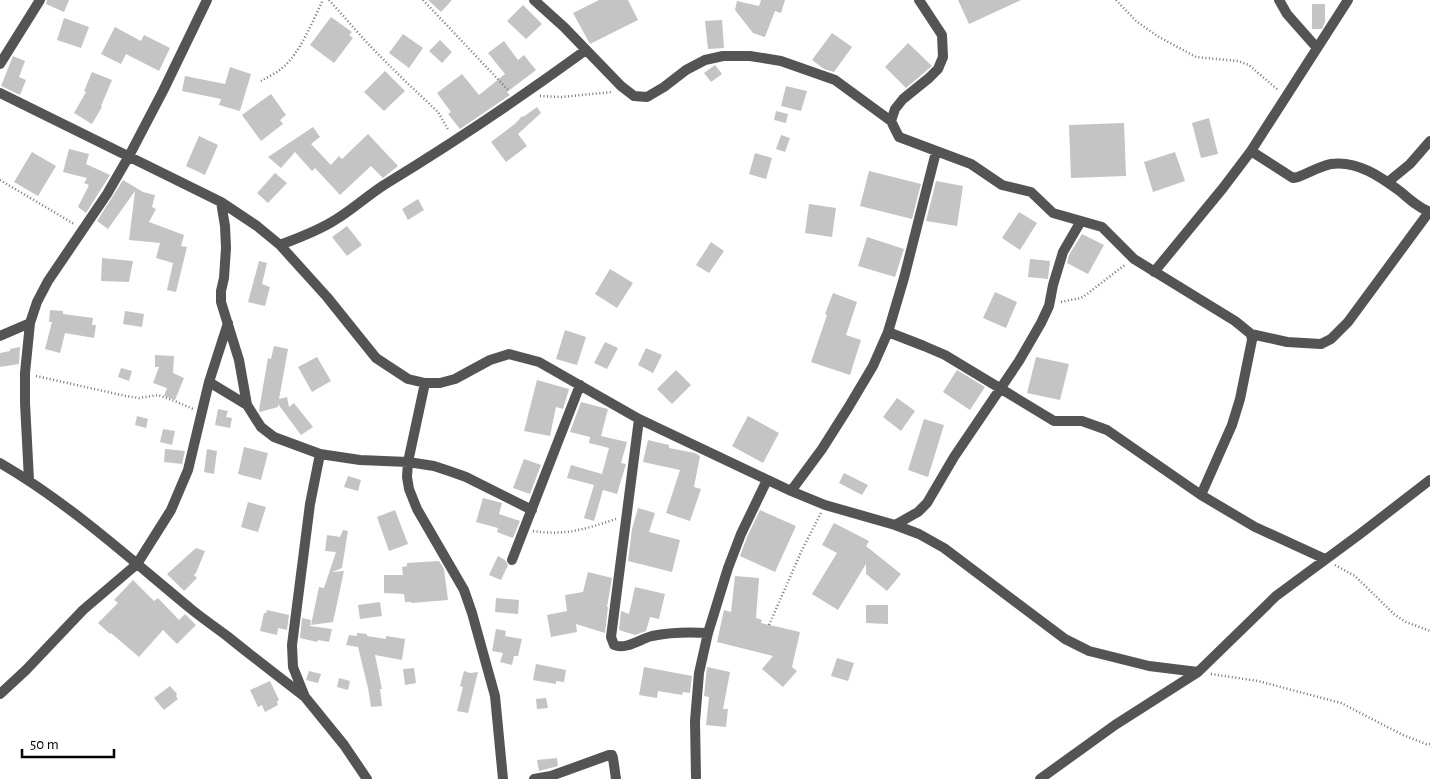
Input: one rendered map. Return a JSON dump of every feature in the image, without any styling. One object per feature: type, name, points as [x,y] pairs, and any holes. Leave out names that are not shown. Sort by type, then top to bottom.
[{"type":"street","points":[[0,64],[40,0]]},
{"type":"street","points":[[29,480],[25,373],[30,323],[37,302],[48,281],[84,230],[129,156],[207,0]]},
{"type":"street","points":[[534,0],[634,96],[648,97],[686,70],[705,60],[723,56],[750,56],[781,61],[836,80],[891,121],[899,137],[971,164],[1002,185],[1031,192],[1053,213],[1102,227],[1134,259],[1235,321],[1251,334],[1287,342],[1321,344],[1330,339],[1348,322],[1430,212],[1422,209],[1372,172],[1356,166],[1330,164],[1293,178],[1251,151]]},
{"type":"street","points":[[891,121],[895,109],[903,99],[938,69],[943,57],[942,35],[919,0]]},
{"type":"street","points":[[1279,0],[1287,14],[1318,48]]},
{"type":"street","points":[[1154,272],[1251,151],[1348,0]]},
{"type":"street","points":[[280,245],[335,220],[376,190],[455,141],[520,97],[586,50]]},
{"type":"street","points":[[0,93],[221,202],[257,226],[280,245],[327,297],[376,358],[408,378],[425,383],[440,383],[455,379],[490,360],[509,354],[539,362],[639,419],[791,491],[825,505],[895,525],[919,534],[944,548],[1065,639],[1089,652],[1150,666],[1198,672]]},
{"type":"street","points":[[1388,182],[1410,164],[1430,140]]},
{"type":"street","points":[[791,491],[822,449],[848,408],[873,366],[888,332],[907,268],[936,152]]},
{"type":"street","points":[[221,202],[226,248],[221,302],[239,360],[246,405]]},
{"type":"street","points":[[895,525],[918,512],[927,503],[954,457],[1019,361],[1049,306],[1063,252],[1080,221]]},
{"type":"street","points":[[0,336],[30,323]]},
{"type":"street","points":[[0,694],[26,670],[83,610],[137,564],[171,510],[188,470],[209,382],[228,323]]},
{"type":"street","points":[[888,332],[945,355],[1054,421],[1082,420],[1107,430],[1201,495],[1255,528],[1325,560]]},
{"type":"street","points":[[1201,495],[1232,426],[1240,399],[1252,340],[1251,334]]},
{"type":"street","points":[[209,382],[246,405],[261,427],[274,437],[320,454],[360,460],[408,462],[434,466],[466,477],[532,510]]},
{"type":"street","points":[[425,383],[408,462],[407,477],[409,488],[418,509],[464,590],[475,620],[495,696],[503,779]]},
{"type":"street","points":[[512,560],[580,385]]},
{"type":"street","points":[[639,419],[612,628],[612,642],[616,647],[619,647],[650,637],[679,632],[708,633]]},
{"type":"street","points":[[305,697],[293,667],[292,646],[310,504],[320,454]]},
{"type":"street","points":[[0,463],[29,480],[64,505],[193,611],[305,697],[344,746],[367,779]]},
{"type":"street","points":[[696,778],[695,721],[699,673],[708,633],[728,568],[741,534],[767,480]]},
{"type":"street","points":[[1040,779],[1115,725],[1198,672],[1276,596],[1430,480]]},
{"type":"street","points":[[534,779],[565,771],[609,755],[613,758],[616,779]]},
{"type":"path","points":[[261,81],[281,69],[293,56],[323,0]]},
{"type":"path","points":[[329,0],[370,46],[438,112],[455,141]]},
{"type":"path","points":[[423,0],[520,97],[561,97],[628,92]]},
{"type":"path","points":[[1116,0],[1136,21],[1159,37],[1196,57],[1238,61],[1248,65],[1287,97]]},
{"type":"path","points":[[0,180],[84,230]]},
{"type":"path","points":[[1049,306],[1081,298],[1134,259]]},
{"type":"path","points":[[25,373],[126,396],[139,398],[158,396],[178,402],[201,413]]},
{"type":"path","points":[[768,626],[802,550],[825,505]]},
{"type":"path","points":[[524,530],[559,534],[573,532],[626,515]]},
{"type":"path","points":[[1325,560],[1355,576],[1395,615],[1406,622],[1430,631]]},
{"type":"path","points":[[1198,672],[1258,680],[1341,703],[1403,735],[1430,744]]},
{"type":"building","points":[[47,0],[69,0],[64,12],[46,4]]},
{"type":"building","points":[[428,0],[452,0],[441,12]]},
{"type":"building","points":[[599,0],[628,0],[638,20],[590,44],[573,13]]},
{"type":"building","points":[[761,0],[785,0],[781,13],[775,11],[765,37],[753,33],[735,10],[737,1],[759,6]]},
{"type":"building","points":[[958,0],[1021,0],[969,24]]},
{"type":"building","points":[[1312,4],[1325,4],[1325,22],[1322,29],[1312,29]]},
{"type":"building","points":[[523,5],[542,24],[526,39],[507,21]]},
{"type":"building","points":[[331,17],[352,32],[349,35],[353,38],[334,63],[310,45]]},
{"type":"building","points":[[64,18],[89,27],[81,48],[57,40]]},
{"type":"building","points":[[722,20],[724,48],[708,49],[705,21]]},
{"type":"building","points":[[115,27],[141,41],[144,35],[170,48],[159,71],[126,54],[121,64],[101,54]]},
{"type":"building","points":[[832,33],[852,47],[834,72],[824,69],[812,60]]},
{"type":"building","points":[[403,34],[423,48],[409,68],[389,53]]},
{"type":"building","points":[[440,40],[452,52],[442,63],[429,51]]},
{"type":"building","points":[[504,41],[518,60],[524,55],[536,70],[507,92],[510,95],[460,129],[448,114],[451,112],[437,93],[462,74],[479,95],[505,74],[488,53]]},
{"type":"building","points":[[908,43],[932,66],[906,88],[885,67]]},
{"type":"building","points":[[13,56],[25,61],[19,77],[26,80],[20,95],[1,86]]},
{"type":"building","points":[[715,65],[722,74],[711,82],[704,73]]},
{"type":"building","points":[[230,67],[251,74],[240,111],[219,105],[221,99],[182,91],[185,76],[225,84]]},
{"type":"building","points":[[385,71],[405,91],[384,111],[364,92]]},
{"type":"building","points":[[92,72],[112,80],[102,107],[92,124],[74,113],[86,92],[84,91]]},
{"type":"building","points":[[786,86],[807,91],[801,111],[781,106]]},
{"type":"building","points":[[271,94],[286,115],[280,120],[283,124],[261,141],[242,115]]},
{"type":"building","points":[[537,107],[541,113],[518,134],[527,146],[506,162],[491,142],[516,123],[522,116]]},
{"type":"building","points":[[776,111],[788,114],[786,123],[774,120]]},
{"type":"building","points":[[1209,118],[1218,154],[1201,158],[1192,123]]},
{"type":"building","points":[[1124,123],[1126,176],[1071,178],[1069,125]]},
{"type":"building","points":[[313,127],[320,137],[311,144],[331,165],[339,156],[342,159],[368,134],[398,166],[383,178],[371,166],[340,195],[315,168],[312,171],[295,152],[281,168],[268,157]]},
{"type":"building","points":[[781,135],[790,138],[785,152],[776,149]]},
{"type":"building","points":[[199,136],[218,145],[205,175],[186,166]]},
{"type":"building","points":[[69,149],[89,154],[86,164],[110,175],[86,213],[78,207],[89,185],[84,183],[87,178],[63,172]]},
{"type":"building","points":[[32,152],[56,166],[38,196],[14,182]]},
{"type":"building","points":[[1175,152],[1185,181],[1153,192],[1144,162]]},
{"type":"building","points":[[755,153],[772,158],[766,179],[749,174]]},
{"type":"building","points":[[869,171],[921,184],[912,219],[860,206]]},
{"type":"building","points":[[275,173],[287,183],[268,203],[257,193]]},
{"type":"building","points":[[123,180],[143,192],[155,195],[152,207],[156,209],[149,222],[184,235],[181,246],[187,247],[176,292],[167,290],[173,263],[156,258],[160,243],[129,240],[135,191],[108,229],[97,221]]},
{"type":"building","points":[[936,181],[963,186],[957,226],[926,221]]},
{"type":"building","points":[[418,199],[424,210],[408,220],[402,209]]},
{"type":"building","points":[[809,204],[836,208],[832,237],[805,233]]},
{"type":"building","points":[[1019,212],[1037,223],[1020,250],[1002,238]]},
{"type":"building","points":[[347,226],[362,245],[347,256],[332,237]]},
{"type":"building","points":[[1082,234],[1104,245],[1088,274],[1067,263],[1069,255]]},
{"type":"building","points":[[867,237],[904,249],[895,277],[858,266]]},
{"type":"building","points":[[711,242],[724,251],[709,273],[696,265]]},
{"type":"building","points":[[102,258],[133,261],[129,282],[101,281]]},
{"type":"building","points":[[1030,259],[1050,261],[1048,279],[1028,277]]},
{"type":"building","points":[[259,261],[267,263],[262,284],[270,287],[265,306],[248,302]]},
{"type":"building","points":[[610,269],[633,283],[617,308],[595,294]]},
{"type":"building","points":[[995,292],[1017,302],[1006,328],[983,318]]},
{"type":"building","points":[[833,293],[857,302],[846,335],[861,340],[850,375],[811,362]]},
{"type":"building","points":[[50,310],[63,311],[63,314],[93,318],[92,325],[96,325],[94,338],[65,333],[60,353],[45,349],[52,322],[49,322]]},
{"type":"building","points":[[125,311],[144,314],[142,327],[123,324]]},
{"type":"building","points":[[565,330],[586,337],[577,365],[556,359]]},
{"type":"building","points":[[605,342],[618,348],[607,369],[594,363]]},
{"type":"building","points":[[274,346],[288,349],[279,399],[287,397],[289,407],[294,403],[313,427],[301,435],[278,404],[278,407],[260,412],[259,410],[268,358],[271,359]]},
{"type":"building","points":[[20,347],[19,364],[0,367],[0,353]]},
{"type":"building","points":[[646,348],[662,355],[653,373],[638,365]]},
{"type":"building","points":[[155,355],[174,356],[173,373],[184,378],[175,400],[164,396],[167,388],[153,383],[159,367],[155,367]]},
{"type":"building","points":[[317,357],[331,381],[312,392],[298,367]]},
{"type":"building","points":[[1036,357],[1069,364],[1060,400],[1027,393]]},
{"type":"building","points":[[121,368],[132,371],[129,381],[118,377]]},
{"type":"building","points":[[676,370],[691,385],[672,404],[657,389]]},
{"type":"building","points":[[957,370],[985,387],[970,410],[943,392]]},
{"type":"building","points":[[537,380],[569,389],[563,409],[556,407],[550,436],[524,431]]},
{"type":"building","points":[[897,398],[915,411],[901,431],[883,417]]},
{"type":"building","points":[[581,402],[608,409],[601,436],[627,442],[621,463],[626,464],[617,494],[603,490],[594,521],[584,518],[594,485],[567,478],[571,465],[602,474],[609,448],[589,443],[590,437],[570,432]]},
{"type":"building","points":[[218,409],[228,411],[226,417],[232,418],[230,428],[215,425]]},
{"type":"building","points":[[137,416],[148,419],[146,428],[135,425]]},
{"type":"building","points":[[748,416],[779,433],[763,463],[732,446]]},
{"type":"building","points":[[924,419],[944,425],[928,477],[908,470]]},
{"type":"building","points":[[163,429],[175,431],[172,445],[160,442]]},
{"type":"building","points":[[648,440],[700,456],[694,487],[701,489],[690,521],[666,513],[680,470],[643,462]]},
{"type":"building","points":[[244,447],[268,453],[261,480],[238,474]]},
{"type":"building","points":[[165,449],[185,451],[182,464],[164,462]]},
{"type":"building","points":[[207,449],[217,451],[214,474],[204,472]]},
{"type":"building","points":[[524,459],[541,465],[530,494],[513,488]]},
{"type":"building","points":[[844,473],[868,485],[862,495],[839,483]]},
{"type":"building","points":[[348,476],[361,480],[358,491],[344,487]]},
{"type":"building","points":[[483,498],[502,503],[499,514],[520,521],[513,538],[497,532],[498,528],[476,522]]},
{"type":"building","points":[[248,502],[266,507],[258,532],[241,527]]},
{"type":"building","points":[[638,508],[655,513],[649,532],[680,540],[672,572],[628,561],[632,529]]},
{"type":"building","points":[[395,510],[408,544],[389,551],[377,517]]},
{"type":"building","points":[[760,510],[796,526],[775,572],[740,556]]},
{"type":"building","points":[[834,523],[869,541],[866,546],[901,574],[887,591],[866,574],[866,564],[838,610],[812,594],[837,553],[822,545]]},
{"type":"building","points":[[343,530],[348,531],[342,568],[332,572],[344,571],[333,622],[311,625],[319,587],[324,588],[336,552],[325,551],[327,535],[340,537]]},
{"type":"building","points":[[196,548],[205,551],[194,575],[197,578],[184,591],[167,574]]},
{"type":"building","points":[[498,556],[505,560],[508,565],[501,580],[489,575]]},
{"type":"building","points":[[439,561],[444,569],[448,600],[412,603],[405,602],[404,594],[384,593],[384,575],[403,575],[402,567],[407,566],[407,563]]},
{"type":"building","points":[[588,572],[612,578],[605,633],[576,624],[577,632],[551,637],[547,615],[567,611],[565,595],[583,592]]},
{"type":"building","points":[[735,576],[759,578],[756,618],[762,620],[761,623],[800,632],[792,667],[797,671],[783,687],[762,669],[773,656],[717,642],[724,610],[731,612]]},
{"type":"building","points":[[133,580],[154,601],[158,598],[179,620],[185,614],[196,625],[177,644],[163,630],[139,657],[98,623],[118,603],[114,600]]},
{"type":"building","points":[[635,587],[665,594],[659,619],[650,617],[646,631],[635,635],[619,630],[621,611],[629,614]]},
{"type":"building","points":[[496,598],[519,600],[518,614],[495,612]]},
{"type":"building","points":[[380,602],[382,616],[360,619],[358,605]]},
{"type":"building","points":[[866,605],[888,605],[888,624],[866,623]]},
{"type":"building","points":[[267,610],[289,615],[287,630],[278,628],[277,635],[260,631],[264,613]]},
{"type":"building","points":[[302,618],[311,620],[310,626],[332,629],[329,642],[318,640],[317,642],[300,638]]},
{"type":"building","points":[[496,629],[506,631],[505,636],[522,639],[518,656],[514,656],[512,665],[500,662],[503,653],[492,651]]},
{"type":"building","points":[[357,633],[386,639],[386,636],[405,639],[402,660],[375,655],[382,689],[380,689],[382,706],[371,707],[358,647],[346,645],[349,635],[357,636]]},
{"type":"building","points":[[837,658],[854,663],[848,681],[831,676]]},
{"type":"building","points":[[536,664],[566,670],[564,682],[556,681],[556,684],[533,680]]},
{"type":"building","points":[[644,667],[692,676],[690,693],[683,692],[682,695],[658,691],[657,698],[639,695]]},
{"type":"building","points":[[707,667],[730,672],[723,709],[728,709],[726,727],[706,725],[709,697],[704,696]]},
{"type":"building","points":[[414,668],[416,683],[405,685],[403,669]]},
{"type":"building","points":[[309,671],[321,674],[318,683],[306,680]]},
{"type":"building","points":[[464,671],[470,673],[478,672],[468,713],[457,711],[463,687],[460,686]]},
{"type":"building","points":[[339,678],[350,681],[348,690],[337,687]]},
{"type":"building","points":[[270,681],[279,700],[277,701],[278,705],[265,712],[262,705],[258,707],[250,690]]},
{"type":"building","points":[[170,686],[177,694],[178,699],[164,710],[154,698]]},
{"type":"building","points":[[546,698],[548,708],[537,709],[536,699]]},
{"type":"building","points":[[557,758],[558,766],[539,771],[537,760]]}]
